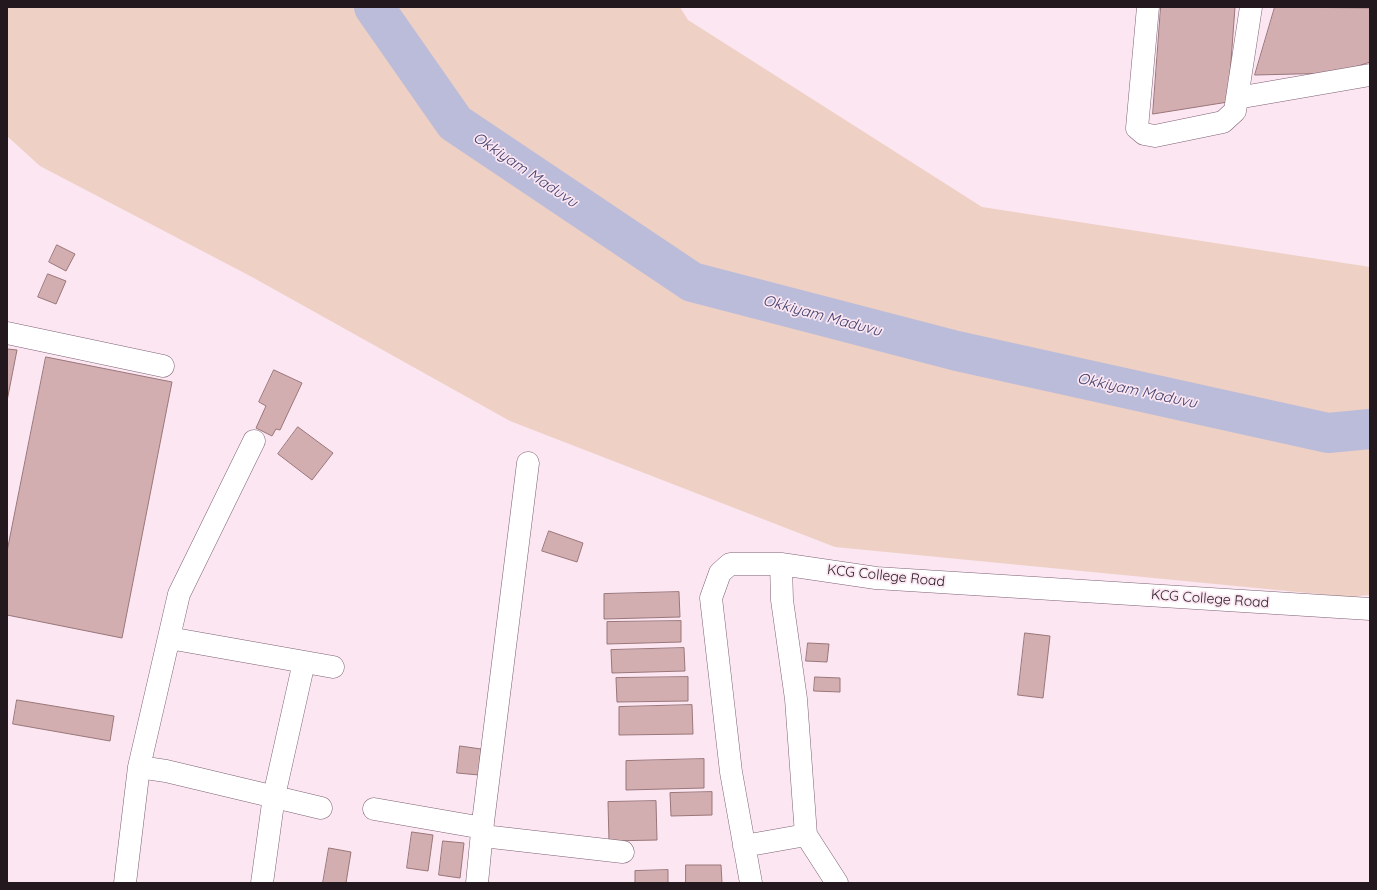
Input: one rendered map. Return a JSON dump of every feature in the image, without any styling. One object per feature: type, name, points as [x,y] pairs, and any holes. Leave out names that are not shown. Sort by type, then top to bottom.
[{"type":"street","points":[[1148,7],[1136,128],[1144,134],[1155,136],[1223,122],[1235,111],[1251,7]]},
{"type":"street","points":[[1237,98],[1370,75]]},
{"type":"street","points":[[7,333],[163,366]]},
{"type":"street","points":[[125,883],[139,767],[179,594],[254,442]]},
{"type":"street","points":[[477,883],[528,463]]},
{"type":"street","name":"KCG College Road","points":[[751,883],[731,772],[711,598],[720,573],[730,564],[781,564],[876,578],[1370,609]]},
{"type":"street","points":[[781,564],[782,600],[796,699],[806,835],[837,883]]},
{"type":"street","points":[[169,638],[333,667]]},
{"type":"street","points":[[262,883],[274,796],[304,662]]},
{"type":"street","points":[[139,767],[166,771],[321,808]]},
{"type":"street","points":[[374,809],[623,852]]},
{"type":"street","points":[[744,846],[806,835]]},
{"type":"shaded area","points":[[7,7],[680,7],[688,20],[982,207],[1370,267],[1370,595],[1349,597],[835,547],[510,421],[252,277],[40,166],[7,136]]},
{"type":"building","points":[[1161,7],[1235,7],[1228,102],[1153,114]]},
{"type":"building","points":[[1275,7],[1370,8],[1370,62],[1337,73],[1255,75]]},
{"type":"building","points":[[57,245],[75,254],[66,271],[49,262]]},
{"type":"building","points":[[48,274],[66,281],[56,304],[38,297]]},
{"type":"building","points":[[7,349],[17,350],[7,401]]},
{"type":"building","points":[[46,357],[172,382],[122,638],[7,615],[7,552]]},
{"type":"building","points":[[274,370],[302,383],[280,430],[276,429],[272,436],[256,428],[266,406],[259,402]]},
{"type":"building","points":[[298,427],[333,453],[312,480],[278,454]]},
{"type":"building","points":[[549,531],[583,543],[577,562],[542,551]]},
{"type":"building","points":[[679,592],[680,617],[604,619],[604,594]]},
{"type":"building","points":[[681,621],[681,642],[607,644],[607,622]]},
{"type":"building","points":[[1025,633],[1050,636],[1043,698],[1018,695]]},
{"type":"building","points":[[808,643],[829,644],[827,662],[806,661]]},
{"type":"building","points":[[684,648],[685,671],[612,673],[611,650]]},
{"type":"building","points":[[688,677],[688,701],[617,702],[616,678]]},
{"type":"building","points":[[815,677],[840,678],[840,692],[814,691]]},
{"type":"building","points":[[17,700],[114,716],[110,741],[13,724]]},
{"type":"building","points":[[692,705],[693,734],[619,735],[619,707]]},
{"type":"building","points":[[460,746],[481,749],[479,775],[457,773]]},
{"type":"building","points":[[704,759],[704,788],[626,790],[626,761]]},
{"type":"building","points":[[712,792],[712,815],[671,816],[670,793]]},
{"type":"building","points":[[656,801],[657,840],[609,841],[608,802]]},
{"type":"building","points":[[412,832],[433,835],[428,871],[407,868]]},
{"type":"building","points":[[443,841],[464,843],[460,878],[439,875]]},
{"type":"building","points":[[329,848],[351,852],[346,883],[323,883]]},
{"type":"building","points":[[686,865],[721,865],[722,883],[686,883]]},
{"type":"building","points":[[668,870],[668,883],[635,883],[635,871]]},
{"type":"waterway","name":"Okkiyam Maduvu","points":[[374,7],[455,123],[692,282],[957,351],[1328,433],[1370,429]]}]
